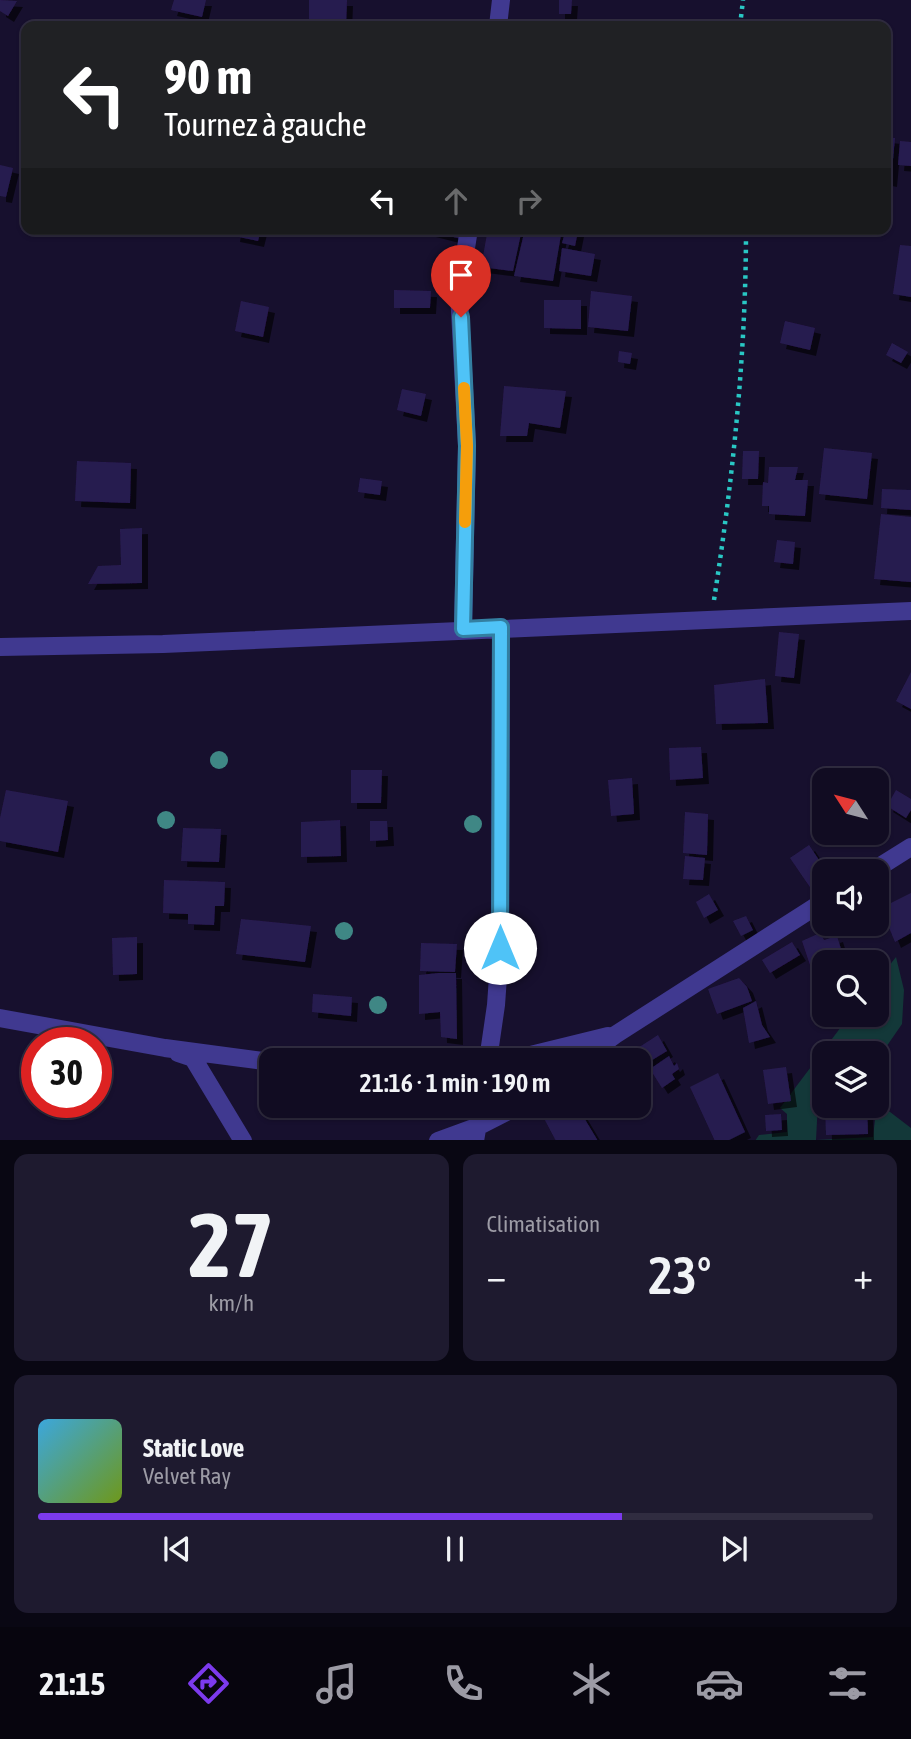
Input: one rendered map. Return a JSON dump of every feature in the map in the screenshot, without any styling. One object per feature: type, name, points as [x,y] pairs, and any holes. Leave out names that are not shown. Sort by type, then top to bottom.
[{"type":"street","points":[[499,21],[501,0]]},
{"type":"street","points":[[463,629],[467,446],[459,292],[469,235]]},
{"type":"street","points":[[0,648],[163,644],[911,611]]},
{"type":"street","points":[[490,1048],[500,948],[501,627]]},
{"type":"street","points":[[889,861],[911,847]]},
{"type":"street","points":[[597,1048],[812,909]]},
{"type":"street","points":[[0,1017],[165,1048],[259,1060]]},
{"type":"street","points":[[560,1048],[615,1035]]},
{"type":"street","points":[[165,1048],[193,1058],[243,1140]]},
{"type":"street","points":[[438,1140],[477,1133],[500,1118]]},
{"type":"path","points":[[741,21],[743,0]]},
{"type":"path","points":[[712,619],[728,514],[739,391],[746,235]]},
{"type":"green space","points":[[896,957],[904,990],[902,1024],[889,1043],[830,1041],[841,1027],[889,1027],[889,966]]},
{"type":"green space","points":[[812,1066],[812,1118],[817,1118],[816,1140],[756,1140],[759,1135],[787,1132],[787,1114],[780,1108]]},
{"type":"green space","points":[[889,1111],[911,1128],[911,1140],[816,1140],[873,1137],[875,1118],[889,1118]]},
{"type":"building","points":[[0,0],[17,1],[8,16],[0,11]]},
{"type":"building","points":[[174,0],[206,0],[202,17],[171,10]]},
{"type":"building","points":[[309,0],[347,0],[346,21],[309,21]]},
{"type":"building","points":[[559,0],[572,0],[571,14],[559,14]]},
{"type":"building","points":[[891,138],[895,138],[891,181]]},
{"type":"building","points":[[900,141],[911,142],[911,166],[898,165]]},
{"type":"building","points":[[0,165],[13,168],[6,197],[0,196]]},
{"type":"building","points":[[234,235],[260,235],[258,241]]},
{"type":"building","points":[[445,235],[466,235],[465,240]]},
{"type":"building","points":[[487,235],[521,235],[513,271],[481,267]]},
{"type":"building","points":[[524,235],[561,235],[553,281],[514,276]]},
{"type":"building","points":[[564,235],[577,235],[575,246],[562,243]]},
{"type":"building","points":[[900,245],[911,246],[911,297],[893,294]]},
{"type":"building","points":[[562,248],[595,254],[591,276],[559,271]]},
{"type":"building","points":[[394,290],[431,291],[430,308],[394,308]]},
{"type":"building","points":[[591,291],[632,296],[628,331],[588,327]]},
{"type":"building","points":[[544,300],[581,300],[581,329],[544,328]]},
{"type":"building","points":[[241,301],[269,307],[263,337],[235,331]]},
{"type":"building","points":[[785,321],[815,328],[810,350],[780,343]]},
{"type":"building","points":[[892,343],[908,352],[901,363],[886,355]]},
{"type":"building","points":[[619,351],[632,353],[630,364],[618,362]]},
{"type":"building","points":[[504,386],[566,391],[560,428],[529,423],[527,436],[500,436]]},
{"type":"building","points":[[402,389],[426,394],[421,416],[397,410]]},
{"type":"building","points":[[824,448],[872,453],[867,499],[819,494]]},
{"type":"building","points":[[743,451],[759,451],[758,479],[742,479]]},
{"type":"building","points":[[77,461],[131,463],[130,503],[75,501]]},
{"type":"building","points":[[769,467],[798,467],[795,480],[808,480],[805,516],[769,514],[769,506],[762,506],[763,482],[768,483]]},
{"type":"building","points":[[360,478],[382,481],[380,495],[358,492]]},
{"type":"building","points":[[882,489],[911,490],[911,510],[881,508]]},
{"type":"building","points":[[881,514],[911,517],[911,582],[874,579]]},
{"type":"building","points":[[142,528],[142,583],[88,584],[98,566],[121,565],[120,529]]},
{"type":"building","points":[[777,540],[795,542],[793,564],[774,562]]},
{"type":"building","points":[[779,632],[799,634],[794,678],[775,676]]},
{"type":"building","points":[[911,672],[911,709],[896,701]]},
{"type":"building","points":[[765,679],[768,723],[716,724],[714,685]]},
{"type":"building","points":[[701,747],[703,778],[670,780],[669,748]]},
{"type":"building","points":[[351,770],[382,770],[381,803],[351,803]]},
{"type":"building","points":[[632,778],[634,814],[611,816],[608,780]]},
{"type":"building","points":[[6,790],[68,801],[58,852],[0,841],[0,818]]},
{"type":"building","points":[[896,790],[911,799],[911,810],[906,818],[889,807]]},
{"type":"building","points":[[685,812],[708,814],[707,855],[683,853]]},
{"type":"building","points":[[340,820],[341,856],[301,857],[301,822]]},
{"type":"building","points":[[370,821],[387,821],[388,840],[370,841]]},
{"type":"building","points":[[183,828],[221,829],[219,862],[181,861]]},
{"type":"building","points":[[809,845],[818,859],[812,859],[812,890],[790,858]]},
{"type":"building","points":[[685,856],[705,858],[703,880],[683,879]]},
{"type":"building","points":[[164,880],[225,882],[224,906],[215,906],[214,925],[188,924],[188,914],[163,913]]},
{"type":"building","points":[[911,893],[911,933],[895,942],[889,927],[889,904]]},
{"type":"building","points":[[709,894],[718,910],[704,918],[696,902]]},
{"type":"building","points":[[746,916],[753,930],[741,936],[733,921]]},
{"type":"building","points":[[241,919],[311,926],[305,962],[236,954]]},
{"type":"building","points":[[813,936],[822,936],[824,940],[837,936],[841,950],[812,950],[812,971],[802,941]]},
{"type":"building","points":[[137,937],[137,974],[113,975],[112,938]]},
{"type":"building","points":[[792,942],[800,955],[770,973],[762,960]]},
{"type":"building","points":[[421,943],[457,944],[455,972],[420,971]]},
{"type":"building","points":[[456,973],[457,1039],[441,1037],[440,1012],[419,1014],[419,975]]},
{"type":"building","points":[[739,978],[747,987],[752,1001],[717,1014],[708,989]]},
{"type":"building","points":[[313,994],[352,997],[351,1016],[312,1012]]},
{"type":"building","points":[[756,1001],[762,1025],[770,1037],[749,1043],[743,1008]]},
{"type":"building","points":[[658,1035],[667,1051],[651,1061],[651,1048],[638,1048]]},
{"type":"building","points":[[669,1056],[674,1066],[677,1063],[679,1069],[672,1074],[675,1079],[662,1088],[651,1068]]},
{"type":"building","points":[[786,1067],[791,1101],[768,1104],[763,1070]]},
{"type":"building","points":[[718,1073],[745,1132],[729,1140],[715,1140],[690,1087]]},
{"type":"building","points":[[781,1114],[782,1130],[766,1131],[765,1115]]},
{"type":"building","points":[[544,1118],[584,1118],[597,1140],[555,1140]]},
{"type":"building","points":[[825,1118],[867,1118],[868,1134],[826,1135]]},
{"type":"slow traffic","points":[[464,388],[467,446],[465,522]]},
{"type":"route","points":[[461,317],[467,446],[463,629],[501,627],[500,948]]}]
